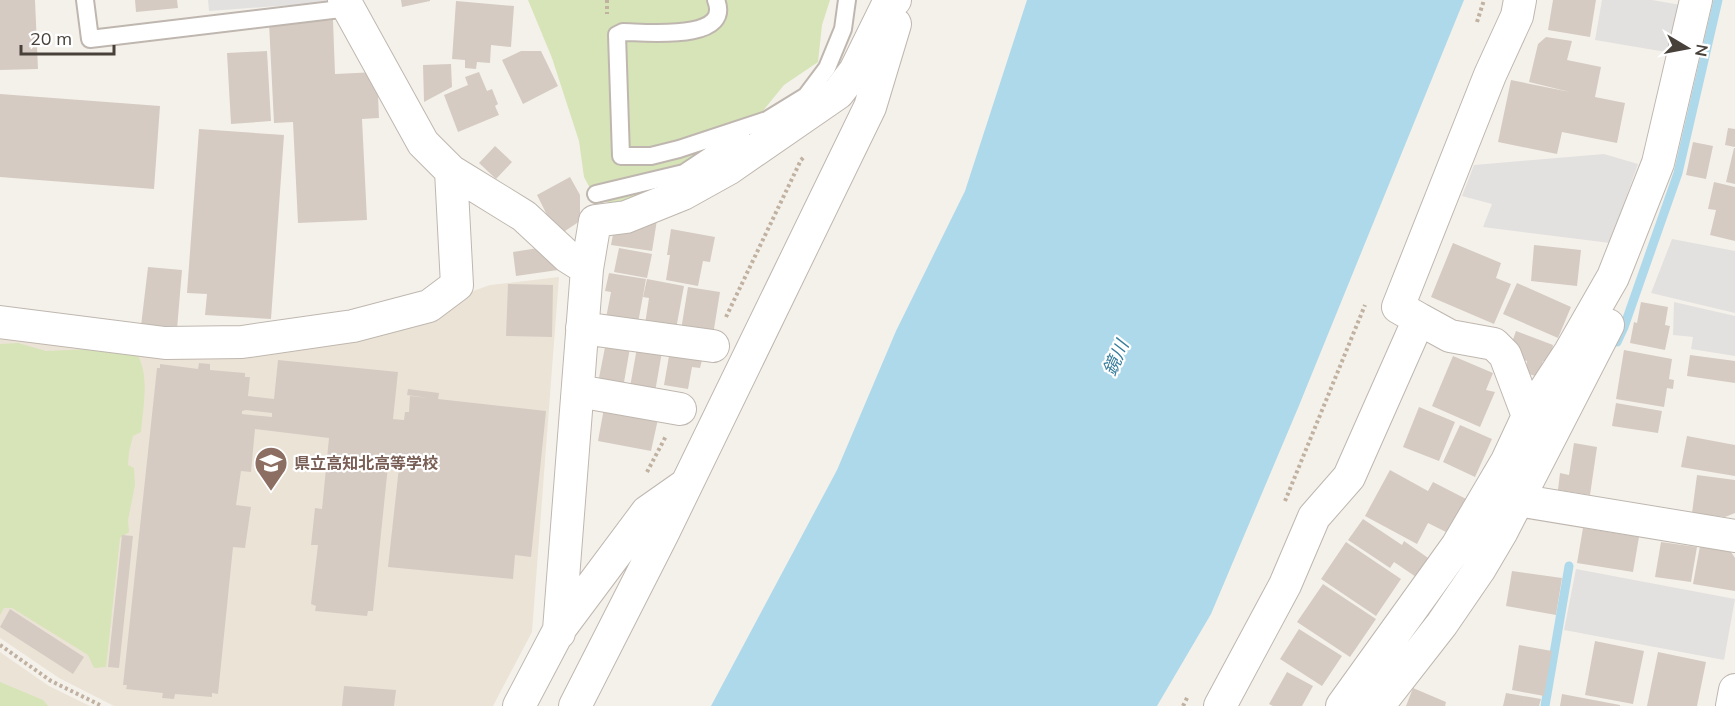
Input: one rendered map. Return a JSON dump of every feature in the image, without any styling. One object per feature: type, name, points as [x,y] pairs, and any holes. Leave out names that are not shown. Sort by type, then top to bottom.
[{"type":"street","points":[[543,706],[559,663],[559,630],[582,328],[587,269],[595,221],[626,217],[683,194],[728,170],[838,93],[855,71],[889,2],[895,0]]},
{"type":"street","points":[[575,706],[870,107],[903,0]]},
{"type":"street","points":[[1520,0],[1517,16],[1490,75],[1398,307],[1450,336],[1494,344],[1505,355],[1528,416]]},
{"type":"street","points":[[1342,706],[1457,546],[1507,461],[1528,416],[1570,352],[1613,277],[1658,163],[1696,0]]},
{"type":"street","points":[[346,4],[423,143],[451,171],[524,216],[568,257],[587,269]]},
{"type":"street","points":[[0,322],[165,343],[242,342],[353,326],[429,306],[457,285],[451,171]]},
{"type":"street","points":[[1378,706],[1442,624],[1479,570],[1502,531],[1604,336],[1611,317],[1613,277]]},
{"type":"street","points":[[1220,706],[1286,585],[1314,517],[1350,477],[1419,319]]},
{"type":"street","points":[[582,328],[713,346]]},
{"type":"street","points":[[578,391],[680,408]]},
{"type":"street","points":[[519,706],[559,630],[647,512],[685,485]]},
{"type":"street","points":[[1517,500],[1735,536]]},
{"type":"street","points":[[1732,706],[1735,690]]},
{"type":"lane","points":[[86,0],[90,39],[346,4]]},
{"type":"lane","points":[[716,0],[719,8],[717,15],[714,22],[706,27],[683,32],[623,32],[617,35],[621,156],[651,156],[762,122]]},
{"type":"lane","points":[[596,194],[684,173],[806,96],[827,68],[843,28],[847,0]]},
{"type":"path","points":[[1477,22],[1484,0]]},
{"type":"path","points":[[1282,507],[1368,298]]},
{"type":"path","points":[[0,645],[51,681],[102,706]]},
{"type":"path","points":[[1183,706],[1188,696]]},
{"type":"shaded area","points":[[208,0],[332,0],[333,2],[209,11]]},
{"type":"shaded area","points":[[1602,0],[1652,0],[1681,5],[1672,53],[1595,40]]},
{"type":"shaded area","points":[[1604,154],[1638,164],[1610,243],[1483,227],[1492,204],[1462,196],[1474,165]]},
{"type":"shaded area","points":[[1672,239],[1735,251],[1735,313],[1651,293]]},
{"type":"shaded area","name":"県立高知北高等学校","points":[[559,277],[532,632],[493,706],[114,706],[59,678],[0,638],[0,332],[161,352],[470,292],[490,285]]},
{"type":"shaded area","points":[[1674,302],[1735,316],[1735,356],[1691,349],[1693,337],[1673,335]]},
{"type":"shaded area","points":[[1576,569],[1735,599],[1724,660],[1564,630]]},
{"type":"shaded area","points":[[0,652],[49,686],[90,706],[0,706]]},
{"type":"green space","points":[[528,0],[830,0],[822,25],[818,62],[784,85],[762,112],[683,184],[612,205],[592,192],[584,177],[579,141],[552,58]]},
{"type":"green space","points":[[18,343],[46,351],[93,349],[137,354],[141,363],[145,392],[141,432],[133,436],[128,465],[134,468],[135,485],[128,520],[129,532],[120,538],[106,667],[94,668],[88,655],[12,608],[4,608],[0,615],[0,344]]},
{"type":"green space","points":[[0,682],[43,700],[48,706],[0,706]]},
{"type":"water","name":"鏡川","points":[[1027,0],[1464,0],[1298,408],[1211,614],[1157,706],[711,706],[837,470],[896,331],[965,191]]},
{"type":"building","points":[[0,0],[35,0],[38,69],[0,70]]},
{"type":"building","points":[[135,0],[177,0],[178,8],[136,12]]},
{"type":"building","points":[[401,0],[430,0],[430,1],[402,7]]},
{"type":"building","points":[[1553,0],[1596,0],[1590,37],[1548,30]]},
{"type":"building","points":[[456,1],[514,6],[511,47],[491,45],[490,63],[477,62],[476,69],[465,68],[465,60],[452,59]]},
{"type":"building","points":[[333,20],[335,74],[377,72],[379,118],[362,119],[367,220],[298,223],[293,122],[274,123],[269,23]]},
{"type":"building","points":[[1546,37],[1572,41],[1567,60],[1601,67],[1595,97],[1625,103],[1617,143],[1562,132],[1557,154],[1498,142],[1511,80],[1570,92],[1529,82],[1538,44]]},
{"type":"building","points":[[267,51],[271,121],[231,124],[227,53]]},
{"type":"building","points":[[521,51],[541,51],[558,86],[523,104],[502,60]]},
{"type":"building","points":[[451,64],[452,87],[424,102],[423,65]]},
{"type":"building","points":[[479,72],[487,91],[492,89],[498,104],[495,106],[499,115],[458,132],[444,95],[468,85],[465,77]]},
{"type":"building","points":[[0,94],[160,106],[154,189],[0,177]]},
{"type":"building","points":[[1728,128],[1735,129],[1735,147],[1725,145]]},
{"type":"building","points":[[199,129],[284,135],[271,319],[205,315],[207,294],[187,293]]},
{"type":"building","points":[[1693,142],[1713,146],[1706,179],[1686,175]]},
{"type":"building","points":[[495,146],[512,162],[496,179],[479,163]]},
{"type":"building","points":[[1735,148],[1735,184],[1726,182]]},
{"type":"building","points":[[570,177],[580,195],[580,221],[562,233],[557,224],[549,219],[537,195]]},
{"type":"building","points":[[1714,182],[1735,187],[1735,241],[1710,235],[1716,210],[1708,209]]},
{"type":"building","points":[[657,220],[652,251],[611,245],[615,224]]},
{"type":"building","points":[[671,229],[715,237],[710,262],[703,261],[698,286],[666,280]]},
{"type":"building","points":[[1453,243],[1501,263],[1496,278],[1511,284],[1494,324],[1431,297]]},
{"type":"building","points":[[1534,245],[1581,250],[1577,286],[1531,281]]},
{"type":"building","points":[[538,248],[558,270],[516,276],[513,252]]},
{"type":"building","points":[[619,248],[652,254],[647,278],[614,272]]},
{"type":"building","points":[[148,267],[182,270],[177,329],[141,326]]},
{"type":"building","points":[[609,273],[646,279],[638,323],[606,318],[611,292],[605,291]]},
{"type":"building","points":[[647,279],[684,286],[676,329],[645,324],[649,298],[643,297]]},
{"type":"building","points":[[1517,283],[1571,307],[1558,338],[1503,314]]},
{"type":"building","points":[[508,284],[553,285],[552,337],[506,336]]},
{"type":"building","points":[[688,287],[720,292],[713,335],[681,330]]},
{"type":"building","points":[[1641,302],[1668,307],[1665,325],[1670,326],[1665,350],[1630,343]]},
{"type":"building","points":[[1516,331],[1553,345],[1550,362],[1543,361],[1539,377],[1525,373],[1527,361],[1516,358],[1511,345]]},
{"type":"building","points":[[607,337],[631,342],[623,388],[598,383]]},
{"type":"building","points":[[638,342],[663,346],[655,392],[630,387]]},
{"type":"building","points":[[670,350],[703,356],[700,368],[692,367],[688,389],[664,385]]},
{"type":"building","points":[[1624,350],[1672,359],[1669,379],[1674,380],[1673,389],[1667,388],[1664,407],[1616,399]]},
{"type":"building","points":[[1690,355],[1735,361],[1735,383],[1687,376]]},
{"type":"building","points":[[1453,356],[1493,373],[1486,390],[1495,392],[1480,427],[1432,406]]},
{"type":"building","points":[[278,360],[398,372],[393,419],[404,420],[405,412],[409,412],[410,396],[428,398],[407,395],[408,389],[439,393],[438,399],[546,411],[531,557],[515,555],[513,579],[388,567],[400,458],[389,456],[373,611],[368,611],[367,616],[315,611],[316,606],[311,604],[318,545],[311,545],[315,508],[322,509],[329,438],[255,429],[251,472],[241,471],[236,505],[251,507],[245,548],[233,547],[218,694],[212,693],[212,697],[175,694],[174,699],[162,698],[163,693],[126,689],[127,685],[123,685],[157,368],[160,368],[160,364],[198,369],[199,363],[210,364],[210,370],[245,373],[245,377],[250,377],[248,396],[274,399]],"holes":[[[242,411],[272,413],[272,417],[242,414]]]},
{"type":"building","points":[[1616,403],[1662,411],[1658,433],[1612,426]]},
{"type":"building","points":[[1419,407],[1455,422],[1439,461],[1403,447]]},
{"type":"building","points":[[604,408],[658,419],[651,451],[598,441]]},
{"type":"building","points":[[1460,425],[1492,439],[1475,477],[1443,462]]},
{"type":"building","points":[[1687,436],[1735,445],[1735,476],[1681,467]]},
{"type":"building","points":[[1574,443],[1597,447],[1590,495],[1558,490],[1560,473],[1569,475]]},
{"type":"building","points":[[1390,470],[1428,491],[1433,482],[1470,501],[1452,535],[1428,523],[1417,544],[1365,516]]},
{"type":"building","points":[[1697,475],[1735,480],[1735,513],[1725,517],[1692,513]]},
{"type":"building","points":[[1363,519],[1402,545],[1404,541],[1431,560],[1419,579],[1394,562],[1390,568],[1348,540]]},
{"type":"building","points":[[1583,528],[1639,537],[1633,572],[1577,563]]},
{"type":"building","points":[[122,535],[133,536],[119,668],[108,667]]},
{"type":"building","points":[[1346,542],[1401,579],[1376,616],[1321,579]]},
{"type":"building","points":[[1661,542],[1697,547],[1691,582],[1655,577]]},
{"type":"building","points":[[1700,546],[1731,552],[1735,558],[1735,591],[1693,584]]},
{"type":"building","points":[[1512,571],[1562,578],[1556,615],[1506,606]]},
{"type":"building","points":[[1323,584],[1376,619],[1350,657],[1297,622]]},
{"type":"building","points":[[10,609],[84,657],[73,674],[0,627]]},
{"type":"building","points":[[1299,629],[1342,656],[1322,686],[1280,659]]},
{"type":"building","points":[[1595,641],[1644,651],[1633,704],[1585,695]]},
{"type":"building","points":[[1519,645],[1552,651],[1544,696],[1512,690]]},
{"type":"building","points":[[1658,652],[1706,662],[1697,706],[1647,706]]},
{"type":"building","points":[[1287,672],[1313,686],[1302,706],[1269,704]]},
{"type":"building","points":[[344,686],[396,690],[394,706],[342,706]]},
{"type":"building","points":[[1413,688],[1446,702],[1445,706],[1406,706]]},
{"type":"building","points":[[1506,693],[1541,699],[1539,706],[1503,706]]},
{"type":"building","points":[[1562,694],[1620,705],[1620,706],[1560,706]]},
{"type":"waterway","points":[[1617,342],[1678,173],[1718,0]]},
{"type":"waterway","points":[[1545,706],[1569,566]]},
{"type":"place","name":"県立高知北高等学校","points":[[271,492]]}]
